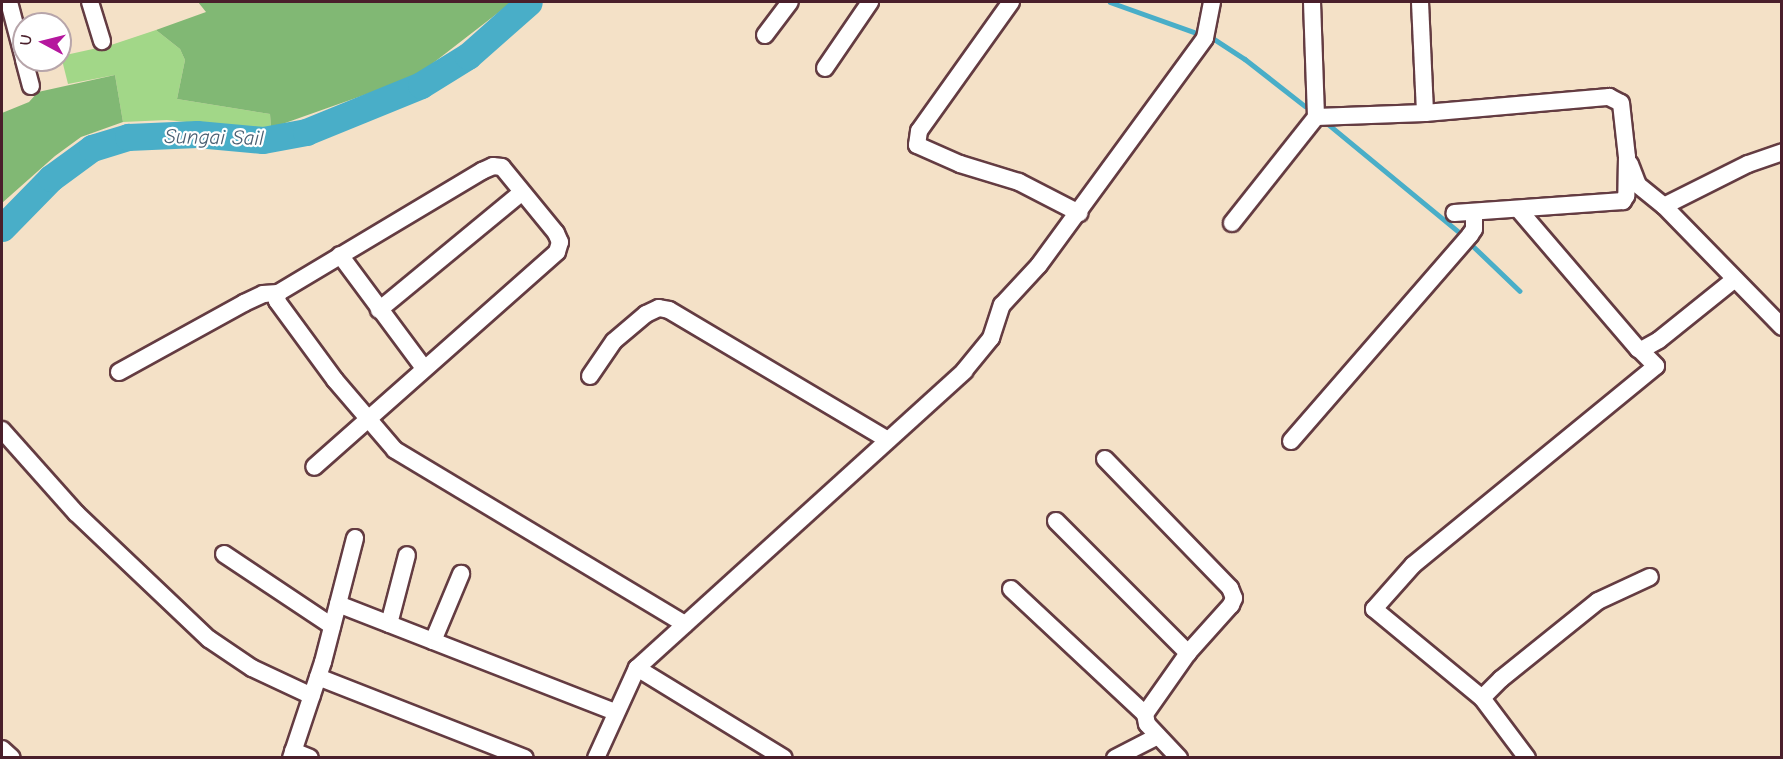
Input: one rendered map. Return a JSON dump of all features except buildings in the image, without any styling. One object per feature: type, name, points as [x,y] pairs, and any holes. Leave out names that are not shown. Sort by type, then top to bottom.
[{"type":"street","points":[[90,2],[102,41]]},
{"type":"street","points":[[765,35],[790,2]]},
{"type":"street","points":[[825,68],[870,2]]},
{"type":"street","points":[[1011,2],[919,131],[916,141],[920,148],[1019,182],[1079,213]]},
{"type":"street","points":[[596,758],[637,668],[886,439],[964,371],[991,338],[1002,305],[1039,265],[1079,213],[1205,38],[1212,2]]},
{"type":"street","points":[[1232,223],[1316,117],[1312,2]]},
{"type":"street","points":[[1420,2],[1425,113]]},
{"type":"street","points":[[27,72],[31,86]]},
{"type":"street","points":[[1316,117],[1425,113],[1615,98],[1623,108],[1627,157],[1626,196],[1623,201],[1454,213]]},
{"type":"street","points":[[1664,206],[1748,164],[1782,152]]},
{"type":"street","points":[[1627,157],[1638,185],[1664,206],[1782,327]]},
{"type":"street","points":[[118,372],[244,303],[263,294],[278,293],[493,166],[502,167],[556,233],[560,247],[367,417],[314,467]]},
{"type":"street","points":[[379,310],[522,192]]},
{"type":"street","points":[[1519,210],[1635,348],[1639,349],[1656,366],[1413,565],[1374,609],[1482,698],[1527,758]]},
{"type":"street","points":[[1291,441],[1470,235],[1474,229],[1474,212]]},
{"type":"street","points":[[340,255],[424,368]]},
{"type":"street","points":[[1639,349],[1659,340],[1735,279]]},
{"type":"street","points":[[278,293],[277,300],[335,380],[395,450],[685,624]]},
{"type":"street","points":[[590,376],[614,341],[646,314],[659,308],[669,310],[886,439]]},
{"type":"street","points":[[2,430],[76,513],[209,639],[252,668],[312,696]]},
{"type":"street","points":[[1105,459],[1232,593],[1234,598],[1231,605],[1188,653],[1145,714],[1145,721],[1179,758]]},
{"type":"street","points":[[1056,521],[1188,653]]},
{"type":"street","points":[[310,758],[292,754],[318,677],[355,538]]},
{"type":"street","points":[[224,554],[332,626]]},
{"type":"street","points":[[389,624],[407,555]]},
{"type":"street","points":[[433,641],[461,574]]},
{"type":"street","points":[[1482,698],[1501,679],[1598,601],[1650,577]]},
{"type":"street","points":[[1011,589],[1145,714]]},
{"type":"street","points":[[338,604],[615,712]]},
{"type":"street","points":[[637,668],[784,758]]},
{"type":"street","points":[[318,677],[525,758]]},
{"type":"street","points":[[1114,758],[1158,736]]},
{"type":"street","points":[[2,749],[12,758]]},
{"type":"green space","points":[[198,2],[512,2],[415,77],[271,128],[270,114],[177,99],[185,60],[180,49],[156,30],[206,12]]},
{"type":"green space","points":[[156,30],[180,49],[185,60],[177,99],[270,114],[271,128],[263,130],[167,120],[123,122],[115,75],[68,84],[65,72],[72,72],[72,54],[111,45]]},
{"type":"green space","points":[[115,75],[123,122],[81,137],[55,156],[2,203],[2,113],[29,102],[38,92]]},
{"type":"waterway","name":"Sungai Sail","points":[[2,228],[51,178],[92,148],[128,137],[197,134],[263,140],[306,132],[421,85],[468,56],[529,2]]},
{"type":"waterway","points":[[1110,2],[1194,32]]},
{"type":"waterway","points":[[1214,39],[1245,59],[1305,106]]},
{"type":"waterway","points":[[1328,124],[1458,231]]},
{"type":"waterway","points":[[1472,245],[1520,291]]}]
